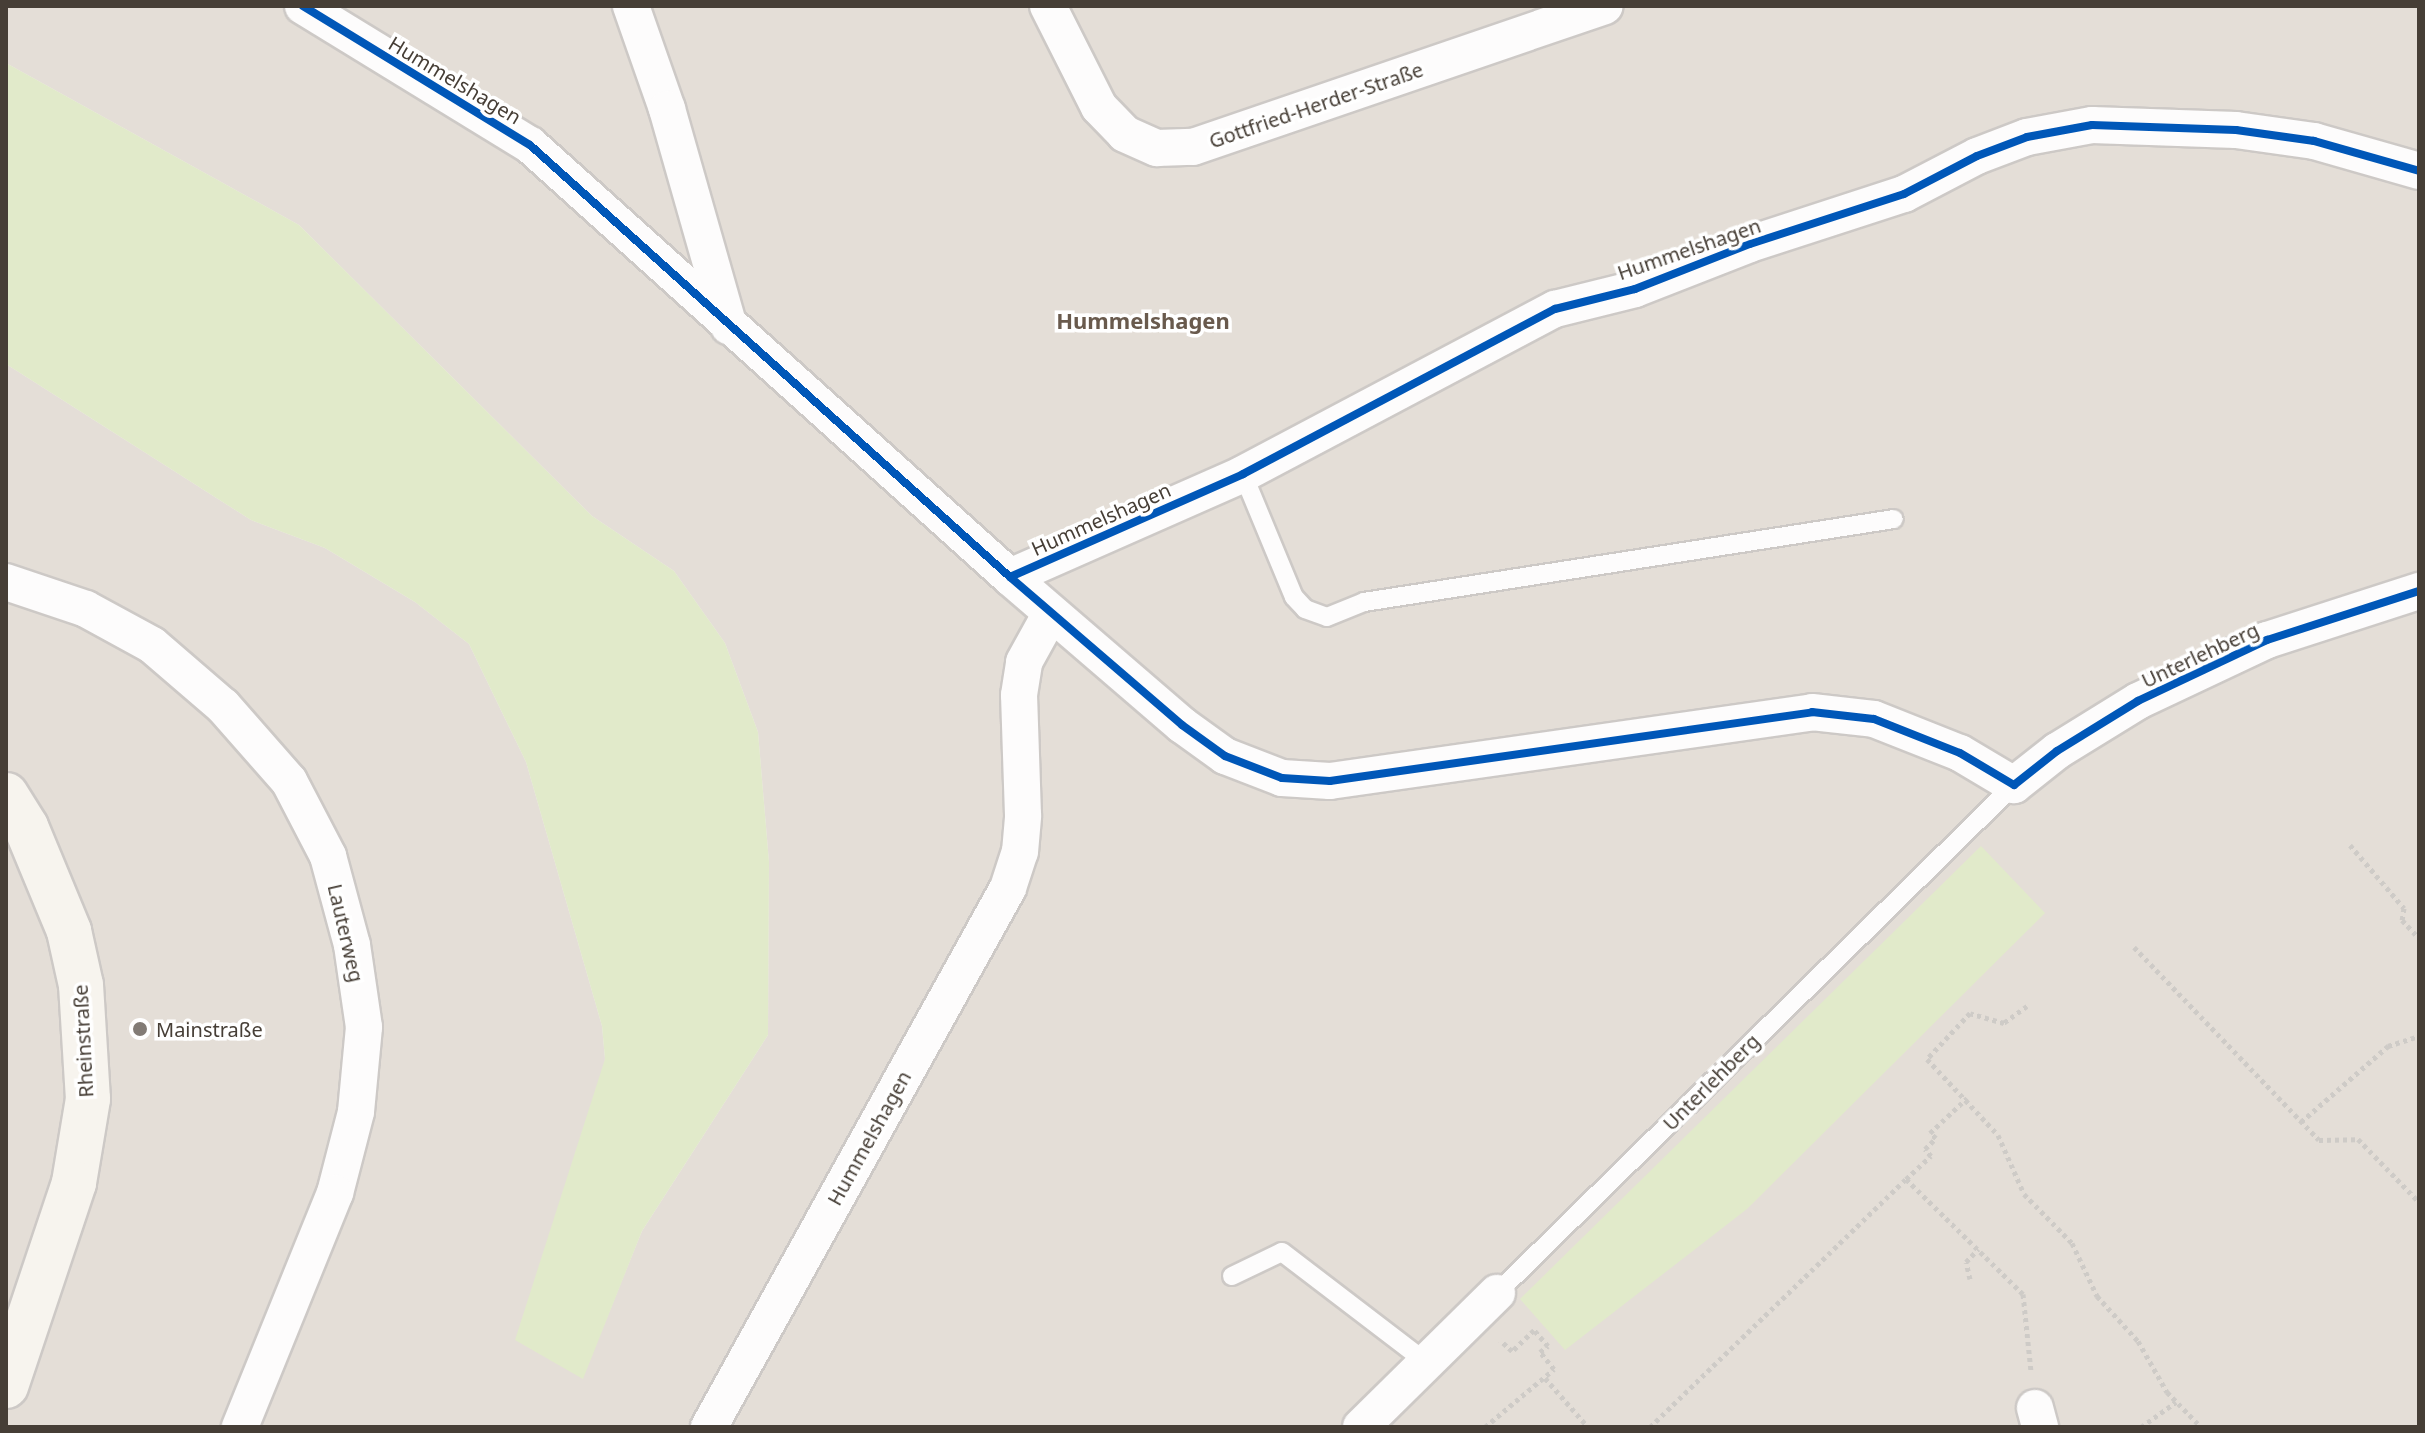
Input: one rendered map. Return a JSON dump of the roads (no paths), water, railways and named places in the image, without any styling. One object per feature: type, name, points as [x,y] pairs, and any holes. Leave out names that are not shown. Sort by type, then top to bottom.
[{"type":"street","name":"Hummelshagen","points":[[303,6],[530,145],[1010,577],[1182,725],[1225,756],[1282,778],[1330,781],[1812,712],[1874,719],[1960,753],[2014,785]]},
{"type":"street","points":[[631,6],[667,109],[729,326]]},
{"type":"street","name":"Gottfried-Herder-Straße","points":[[1048,6],[1099,107],[1125,134],[1157,148],[1193,147],[1604,6]]},
{"type":"street","name":"Hummelshagen","points":[[1010,577],[1243,474],[1555,309],[1635,289],[1750,244],[1904,194],[1977,156],[2057,129],[2236,130],[2314,141],[2419,171]]},
{"type":"street","name":"Lauterweg","points":[[6,582],[86,609],[152,645],[223,706],[289,781],[328,856],[352,945],[364,1027],[356,1112],[335,1193],[240,1427]]},
{"type":"street","name":"Unterlehberg","points":[[2014,785],[2057,751],[2138,701],[2267,640],[2419,591]]},
{"type":"street","name":"Hummelshagen","points":[[709,1427],[1008,888],[1022,827],[1019,695],[1024,662],[1051,613]]},
{"type":"street","name":"Rheinstraße","points":[[6,795],[26,827],[69,931],[81,985],[88,1099],[74,1183],[6,1386]]},
{"type":"street","name":"Unterlehberg","points":[[1361,1427],[1497,1293]]},
{"type":"lane","points":[[1243,474],[1294,597],[1305,609],[1327,617],[1364,602],[1894,519]]},
{"type":"lane","name":"Unterlehberg","points":[[1497,1293],[2014,785]]},
{"type":"lane","points":[[1232,1276],[1282,1252],[1427,1363]]},
{"type":"place","name":"Mainstraße","points":[[140,1029]]},
{"type":"district","name":"Hummelshagen","points":[[1143,321]]}]
